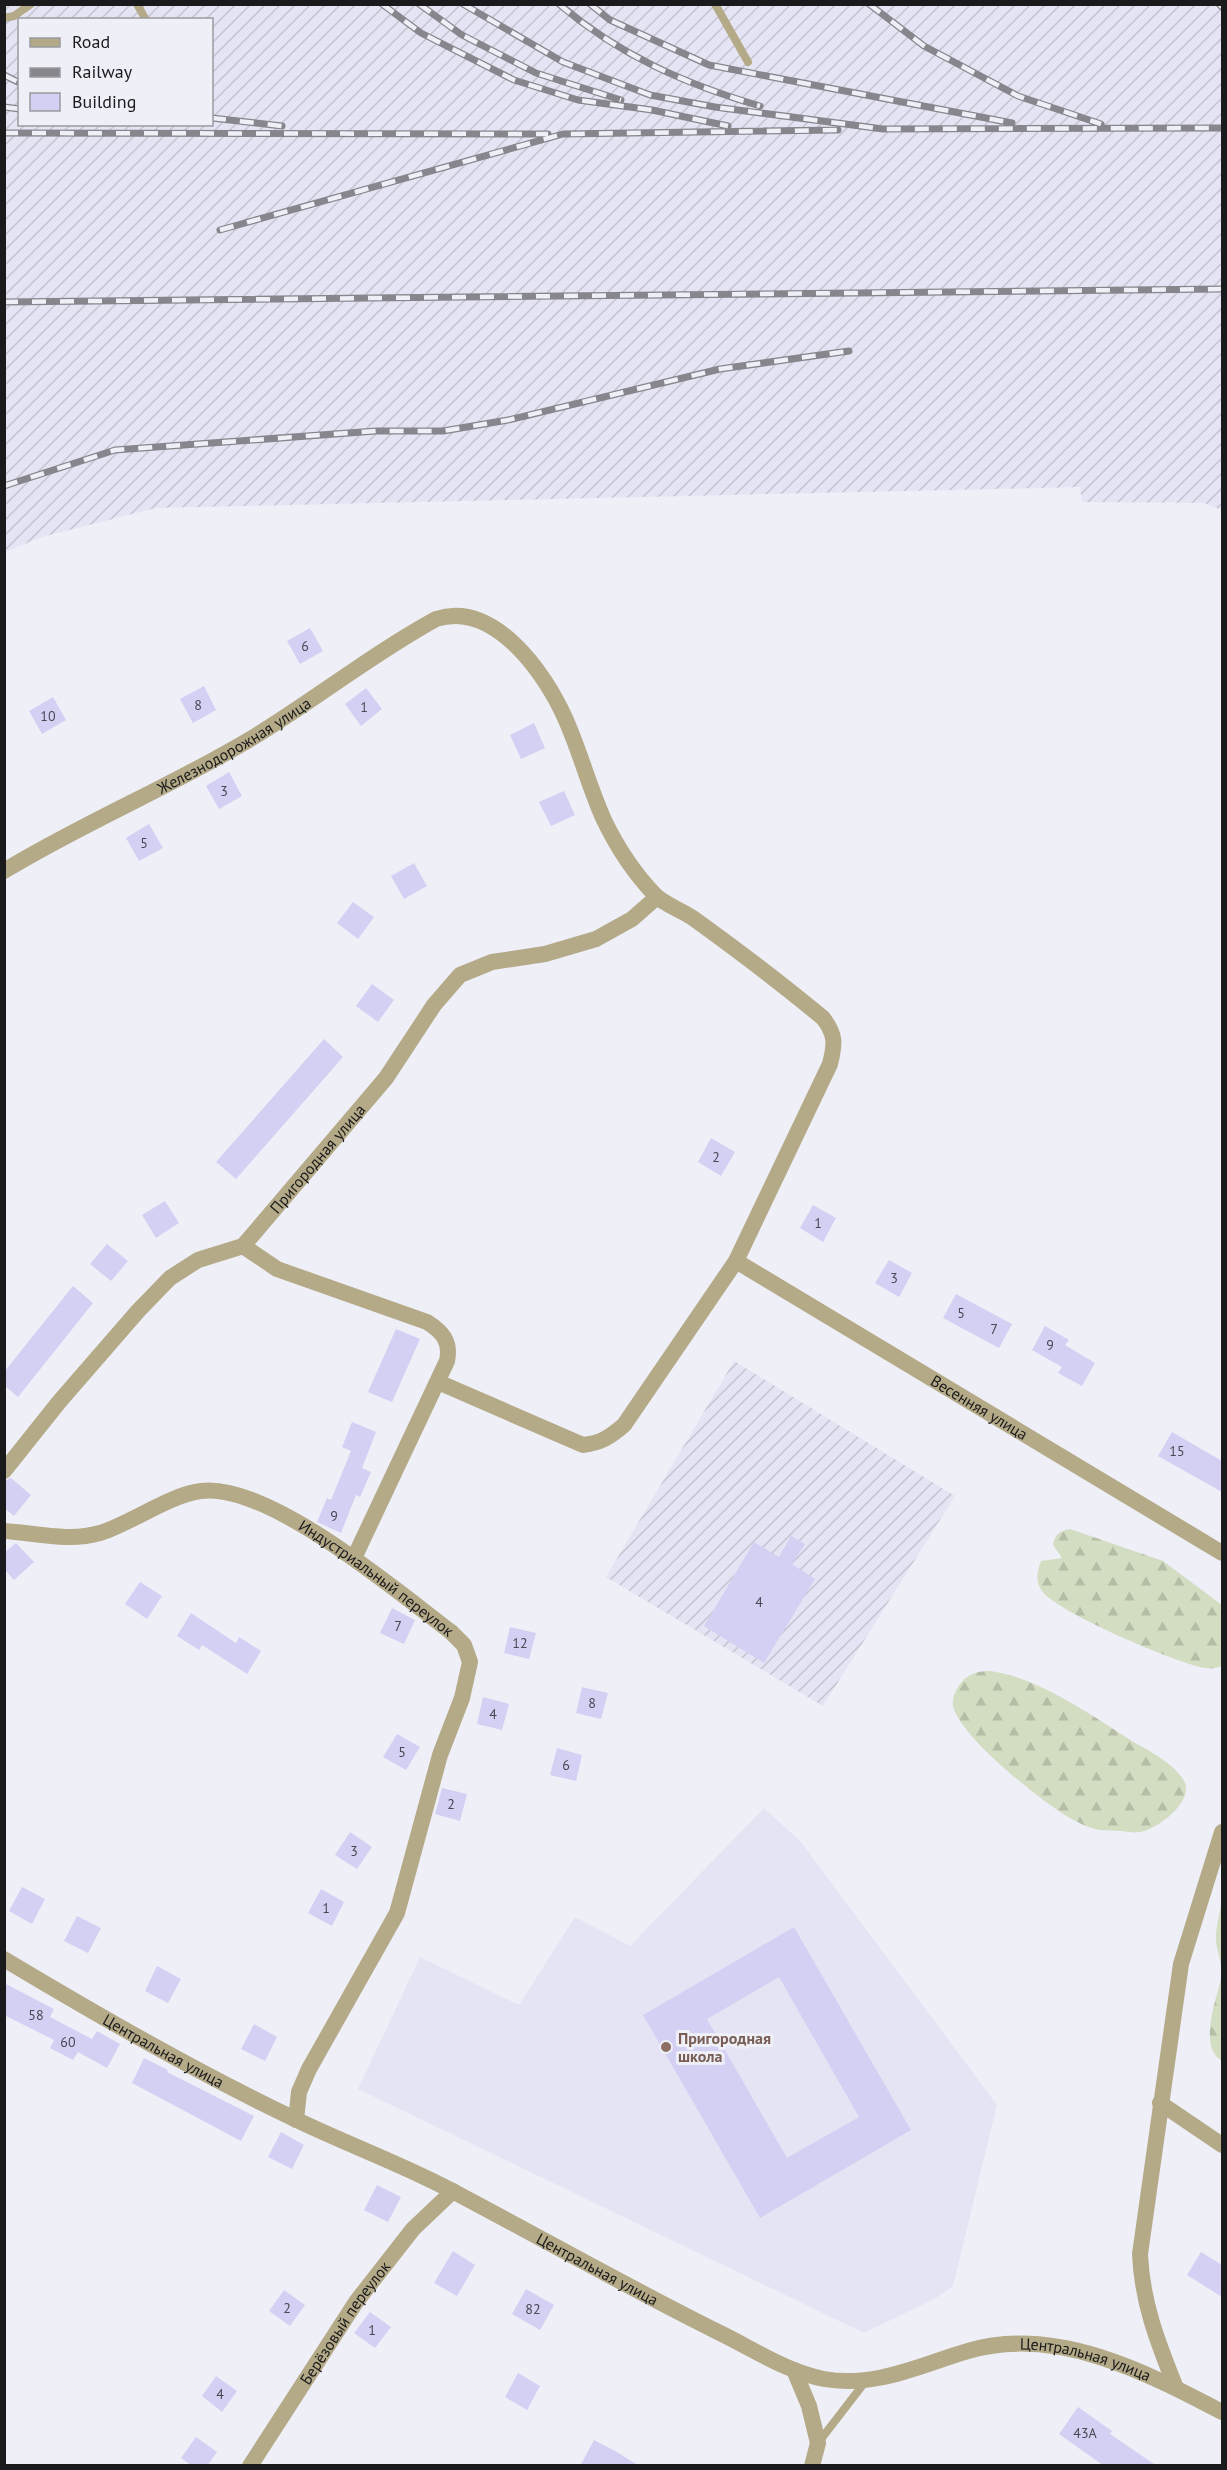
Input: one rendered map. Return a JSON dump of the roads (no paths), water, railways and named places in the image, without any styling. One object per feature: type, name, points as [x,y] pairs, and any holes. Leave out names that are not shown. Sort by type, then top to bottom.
[{"type":"street","name":"Железнодорожная улица","points":[[4,871],[65,835],[188,774],[257,735],[424,626],[447,616],[461,615],[495,629],[531,664],[550,690],[568,726],[604,820],[623,855],[657,897]]},
{"type":"street","name":"Пригородная улица","points":[[243,1246],[386,1078],[434,1005],[460,975],[492,962],[545,954],[596,939],[632,919],[657,897]]},
{"type":"street","points":[[438,1382],[583,1445],[599,1443],[611,1437],[624,1425],[736,1261],[830,1064],[836,1043],[833,1031],[823,1018],[694,918],[657,897]]},
{"type":"street","points":[[4,1471],[67,1392],[170,1278],[198,1260],[243,1246],[277,1269],[428,1322],[440,1330],[449,1350],[438,1382],[354,1558]]},
{"type":"street","name":"Весенняя улица","points":[[736,1261],[1222,1553]]},
{"type":"street","name":"Индустриальный переулок","points":[[4,1531],[76,1537],[127,1523],[178,1498],[201,1491],[230,1492],[267,1506],[354,1558],[451,1632],[464,1645],[470,1662],[462,1698],[440,1755],[397,1913],[309,2069],[299,2092],[296,2120]]},
{"type":"street","points":[[1176,2388],[1150,2323],[1141,2276],[1142,2233],[1181,1964],[1222,1832]]},
{"type":"street","name":"Центральная улица","points":[[4,1959],[124,2031],[296,2120],[453,2191],[671,2309],[795,2370],[825,2379],[866,2381],[914,2371],[969,2350],[1021,2342],[1097,2355],[1176,2388],[1222,2412]]},
{"type":"street","points":[[1160,2103],[1222,2145]]},
{"type":"street","name":"Берёзовый переулок","points":[[250,2466],[356,2302],[413,2229],[453,2191]]},
{"type":"street","points":[[795,2370],[809,2406],[818,2443],[812,2466]]},
{"type":"lane","points":[[4,18],[14,16],[31,4]]},
{"type":"lane","points":[[137,4],[145,18]]},
{"type":"lane","points":[[715,4],[748,62]]},
{"type":"lane","points":[[818,2443],[866,2381]]},
{"type":"railway","points":[[382,4],[421,33],[514,80],[578,100],[652,110],[728,126]]},
{"type":"railway","points":[[419,4],[462,35],[536,73],[621,100]]},
{"type":"railway","points":[[463,4],[563,62],[650,95],[715,107],[883,129],[1222,128]]},
{"type":"railway","points":[[559,4],[605,38],[654,66],[705,88],[760,106]]},
{"type":"railway","points":[[590,4],[610,20],[709,65],[1012,123]]},
{"type":"railway","points":[[869,4],[924,46],[1018,96],[1101,124]]},
{"type":"railway","points":[[1219,4],[1222,7]]},
{"type":"railway","points":[[4,75],[18,82]]},
{"type":"railway","points":[[4,107],[18,109]]},
{"type":"railway","points":[[213,118],[282,126]]},
{"type":"railway","points":[[220,230],[563,134],[838,130]]},
{"type":"railway","points":[[4,133],[548,134]]},
{"type":"railway","points":[[4,302],[1222,289]]},
{"type":"railway","points":[[4,486],[115,450],[376,431],[443,431],[508,420],[720,369],[849,351]]},
{"type":"place","name":"Пригородная школа","points":[[666,2047]]}]
